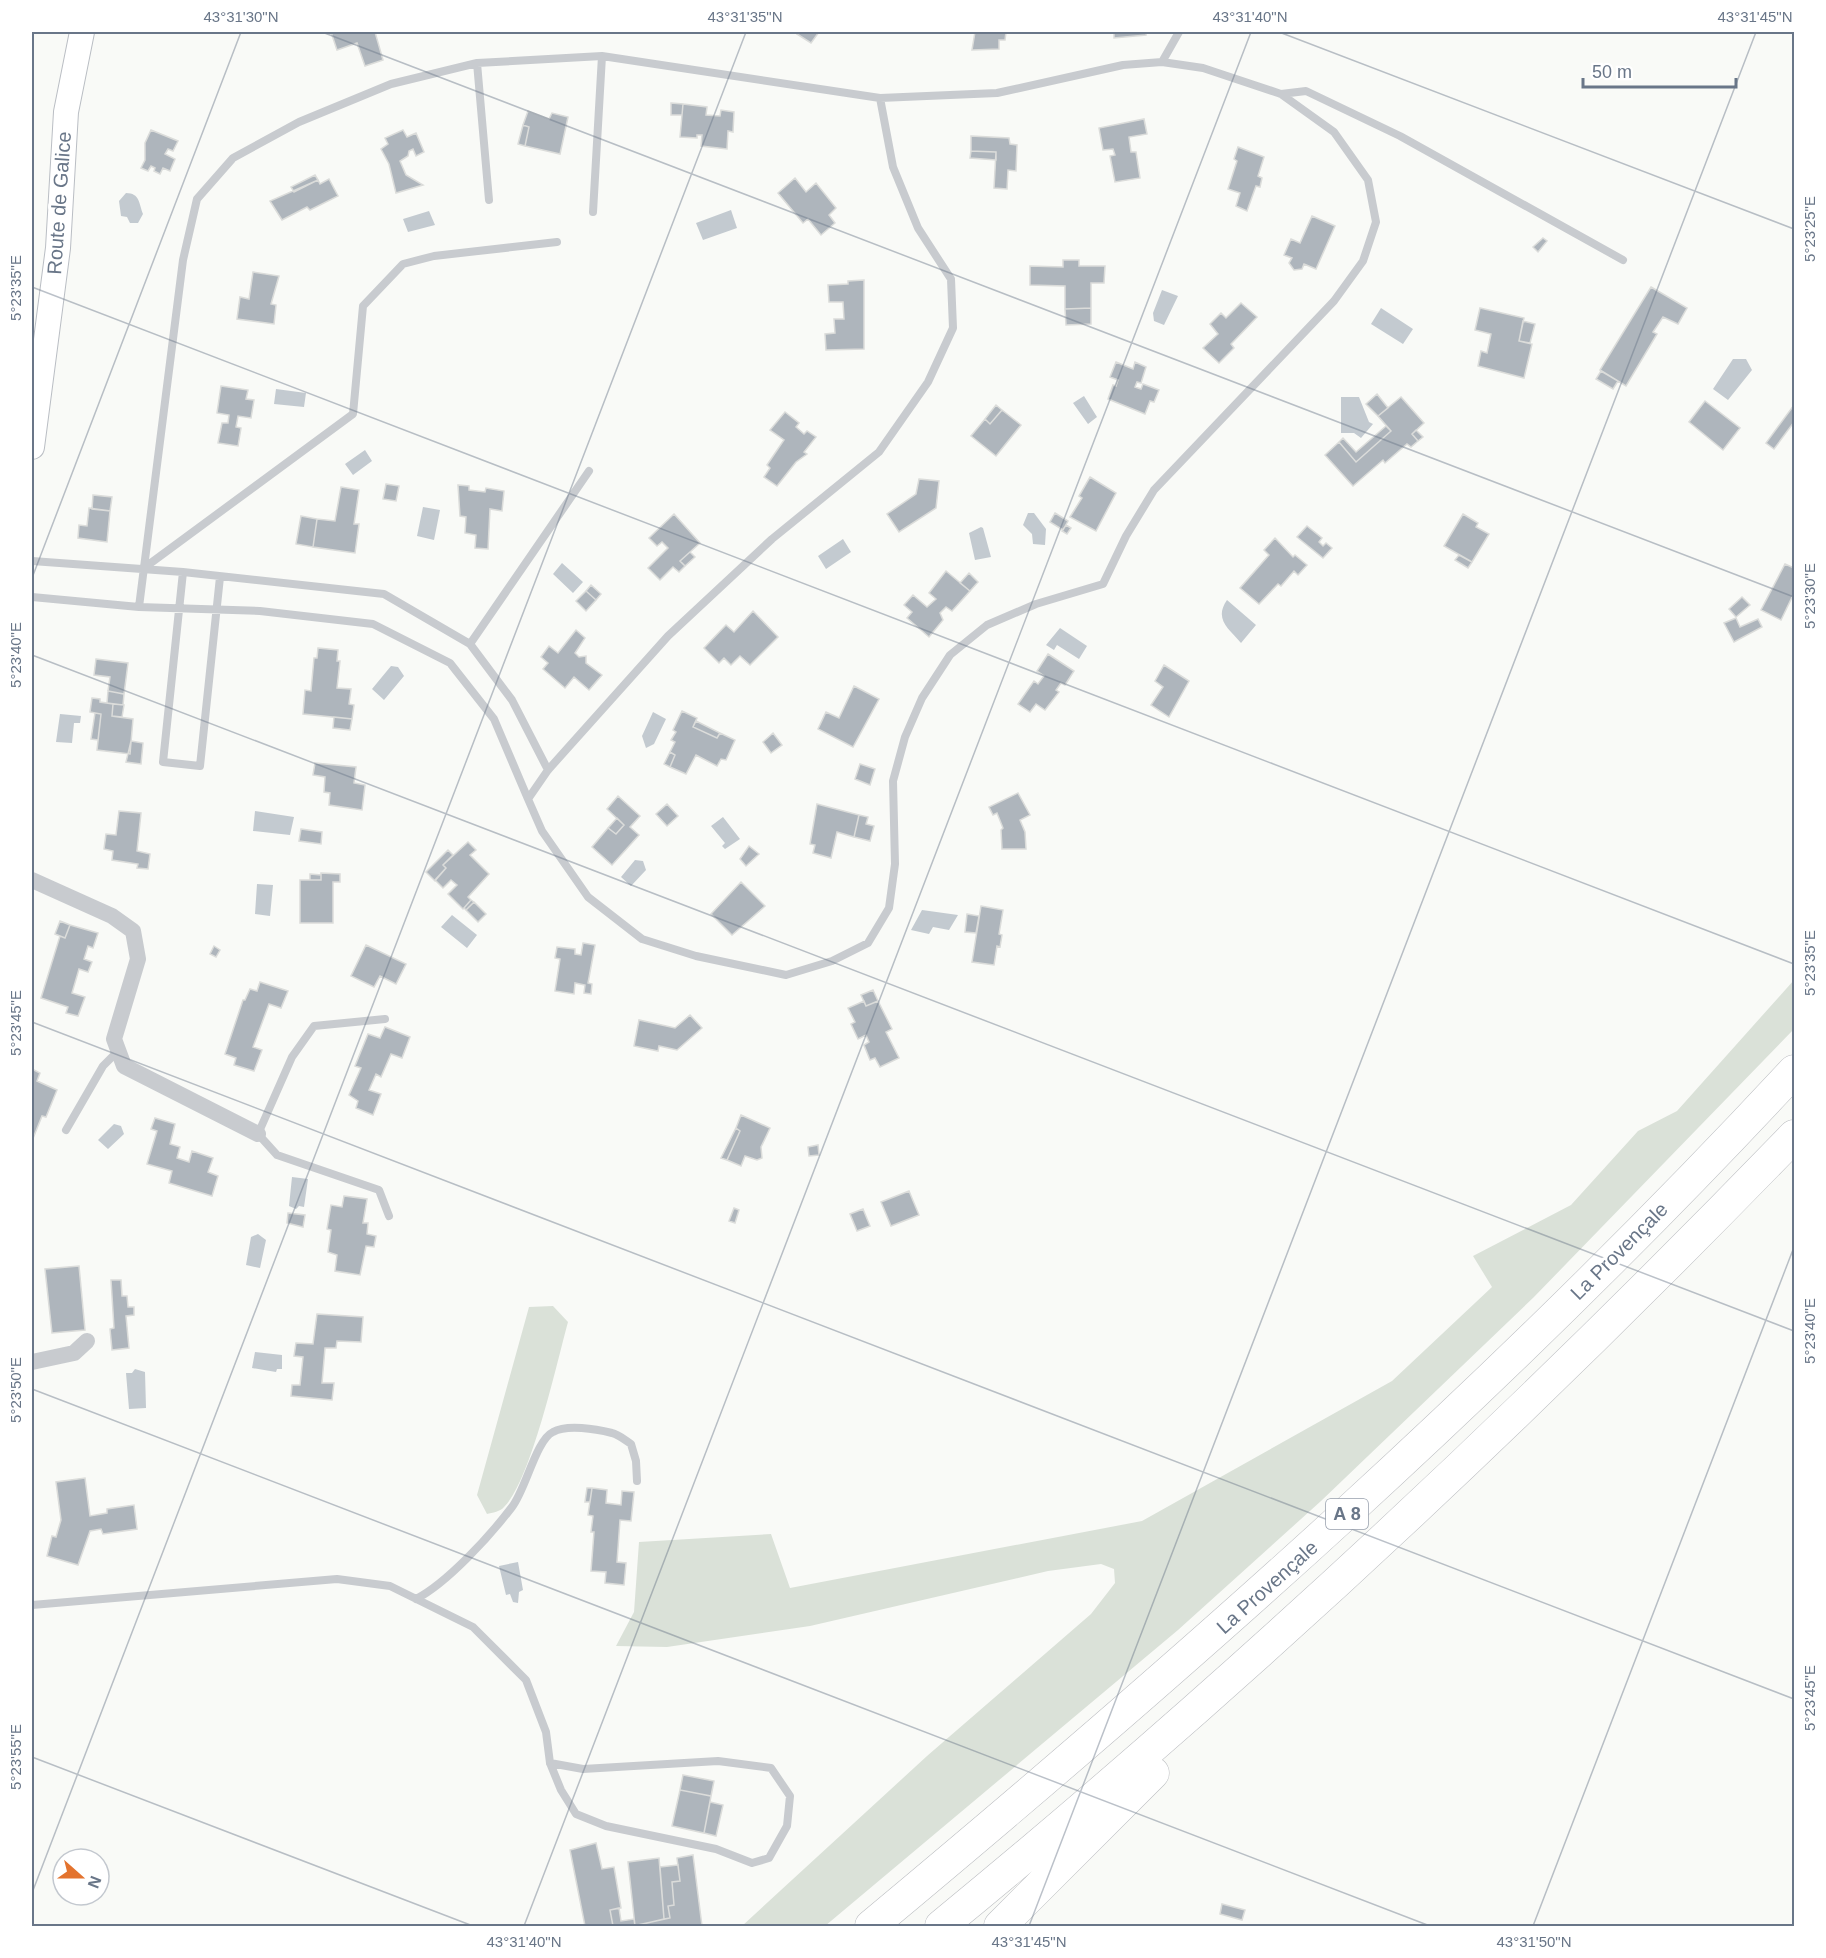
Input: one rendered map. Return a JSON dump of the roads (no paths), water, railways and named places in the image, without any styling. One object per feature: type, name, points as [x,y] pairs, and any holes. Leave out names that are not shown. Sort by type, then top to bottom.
[{"type":"highway","name":"La Provençale","points":[[871,1926],[1070,1760],[1314,1545],[1534,1336],[1794,1071]]},
{"type":"highway","name":"A 8","points":[[941,1926],[1100,1795],[1343,1579],[1563,1371],[1794,1136]]},
{"type":"highway","points":[[1000,1926],[1343,1579]]},
{"type":"main road","name":"Route de Galice","points":[[32,447],[58,248],[66,112],[82,32]]},
{"type":"street","points":[[32,880],[112,916],[133,931],[138,959],[114,1039],[124,1066],[258,1134]]},
{"type":"street","points":[[32,1362],[74,1353],[87,1341]]},
{"type":"lane","points":[[1162,62],[1179,32]]},
{"type":"lane","points":[[593,212],[602,56]]},
{"type":"lane","points":[[32,597],[139,607],[260,611],[373,624],[450,663],[494,719],[542,831],[588,897],[642,939],[696,956],[786,975],[832,961],[868,943],[889,908],[895,864],[893,781],[905,737],[922,698],[951,656],[987,625],[1036,604],[1103,584],[1126,536],[1154,489],[1334,301],[1364,261],[1376,222],[1368,180],[1334,132],[1281,94],[1203,68],[1162,62],[1123,65],[996,93],[880,98],[602,56],[477,63],[391,84],[299,122],[233,158],[197,199],[183,260],[139,607]]},
{"type":"lane","points":[[477,63],[489,200]]},
{"type":"lane","points":[[1281,94],[1306,91],[1379,126],[1623,260]]},
{"type":"lane","points":[[528,799],[548,770],[668,636],[772,539],[879,452],[928,382],[953,328],[951,279],[918,228],[893,167],[880,98]]},
{"type":"lane","points":[[144,568],[353,414],[363,306],[404,264],[434,256],[557,242]]},
{"type":"lane","points":[[470,644],[589,471]]},
{"type":"lane","points":[[32,561],[144,568],[384,594],[470,644],[512,700],[548,770]]},
{"type":"lane","points":[[183,572],[164,762],[201,766],[220,577]]},
{"type":"lane","points":[[385,1020],[314,1026],[292,1057],[258,1134],[277,1155],[379,1190],[389,1216]]},
{"type":"lane","points":[[66,1131],[103,1066],[119,1051]]},
{"type":"lane","points":[[416,1599],[436,1589],[513,1507],[528,1479],[542,1440],[553,1431],[568,1428],[614,1433],[631,1444],[636,1461],[637,1481]]},
{"type":"lane","points":[[32,1605],[337,1579],[390,1586],[473,1627],[526,1680],[546,1732],[550,1763],[561,1790],[576,1814],[606,1826],[716,1849],[752,1863],[769,1858],[787,1826],[790,1796],[771,1768],[718,1761],[583,1768],[550,1763]]}]
